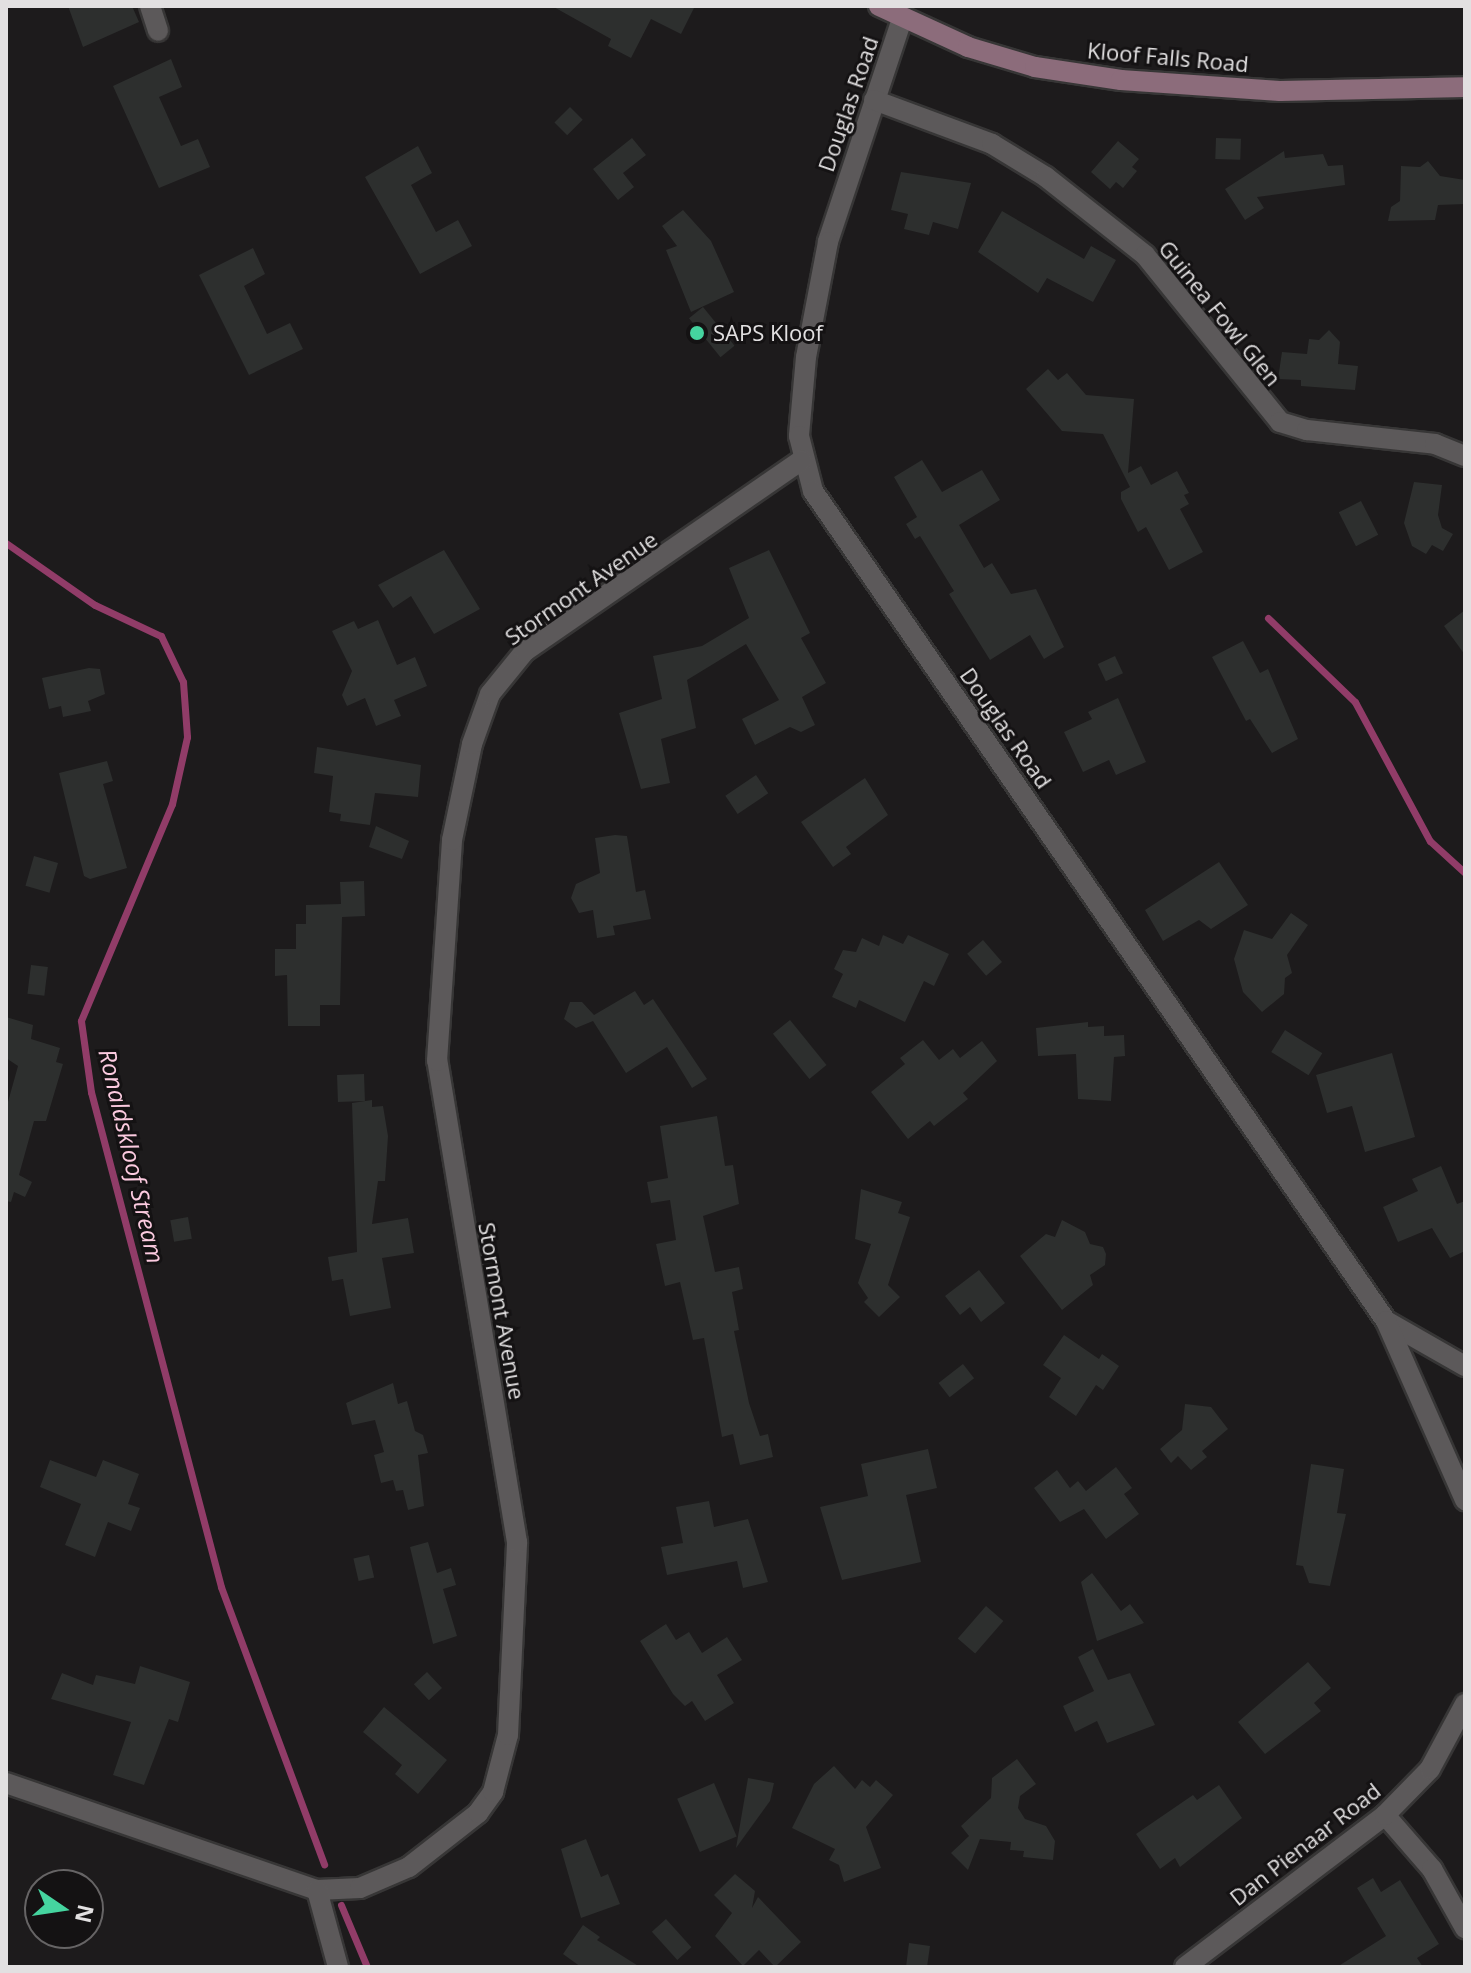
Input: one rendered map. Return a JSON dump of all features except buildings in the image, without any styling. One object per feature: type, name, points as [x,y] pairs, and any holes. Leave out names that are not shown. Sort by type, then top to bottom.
[{"type":"main road","name":"Kloof Falls Road","points":[[879,6],[902,19],[1035,67],[1121,80],[1280,91],[1465,87]]},
{"type":"street","points":[[150,6],[158,31]]},
{"type":"street","name":"Douglas Road","points":[[902,19],[828,242],[799,409],[802,460],[813,491],[1386,1321],[1465,1366]]},
{"type":"street","name":"Guinea Fowl Glen","points":[[874,100],[992,144],[1046,177],[1132,245],[1204,324],[1280,422],[1307,430],[1435,444],[1465,456]]},
{"type":"street","name":"Stormont Avenue","points":[[6,1783],[317,1890],[360,1888],[384,1879],[440,1846],[478,1813],[493,1792],[508,1735],[517,1542],[437,1061],[452,840],[472,744],[490,694],[525,651],[802,460]]},
{"type":"street","points":[[1386,1321],[1465,1500]]},
{"type":"street","name":"Dan Pienaar Road","points":[[1185,1967],[1385,1815],[1430,1769],[1465,1704]]},
{"type":"street","points":[[1385,1815],[1432,1869],[1465,1928]]},
{"type":"street","points":[[317,1890],[338,1967]]},
{"type":"waterway","name":"Ronaldskloof Stream","points":[[6,543],[95,605],[161,636],[183,682],[187,737],[172,804],[81,1021],[91,1092],[221,1587],[324,1864]]},
{"type":"waterway","points":[[1268,618],[1355,702],[1430,841],[1465,873]]},
{"type":"waterway","name":"Ronaldskloof Stream","points":[[341,1905],[367,1967]]},
{"type":"place","name":"SAPS Kloof","points":[[697,333]]}]
